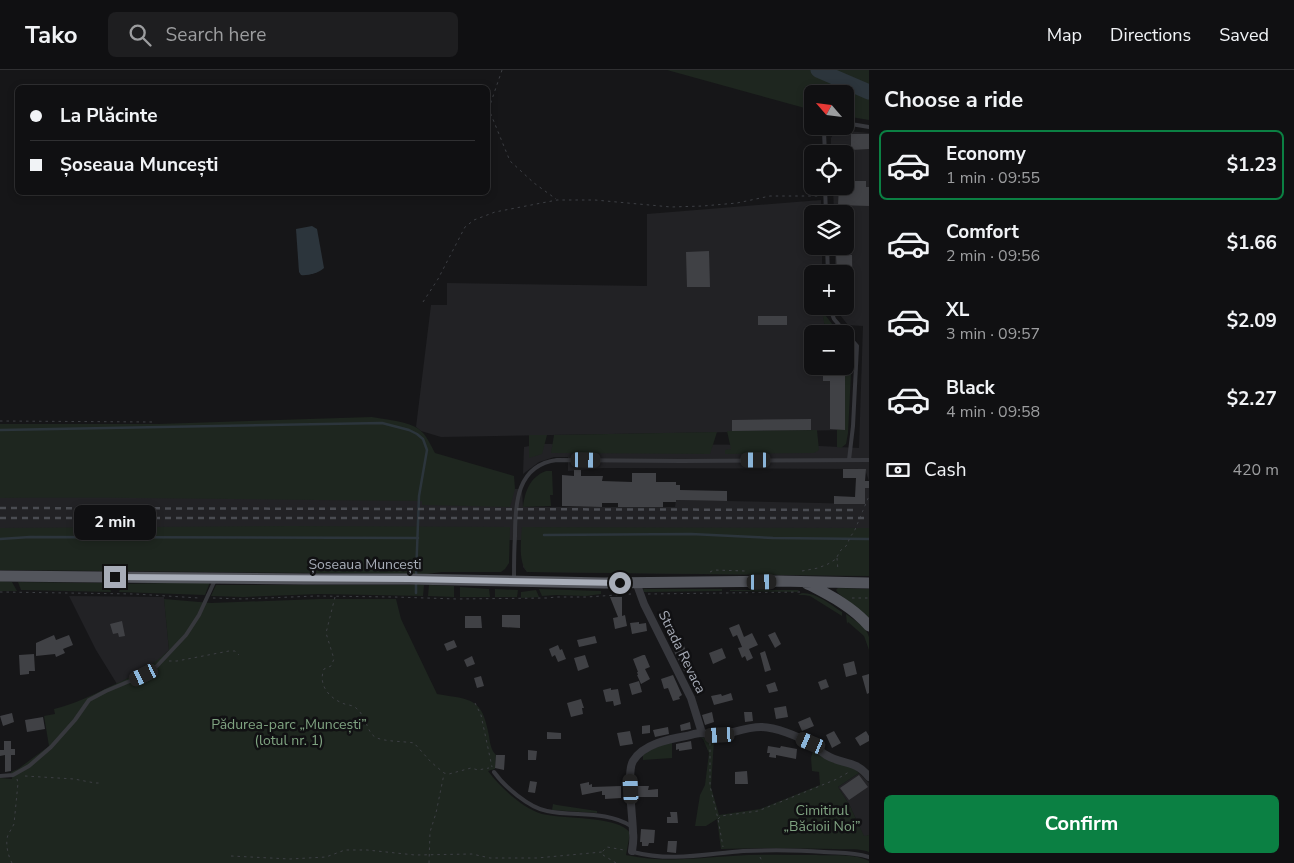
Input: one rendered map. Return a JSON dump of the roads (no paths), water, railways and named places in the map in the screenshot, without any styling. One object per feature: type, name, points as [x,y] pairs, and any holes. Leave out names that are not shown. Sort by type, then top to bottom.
[{"type":"main road","name":"Șoseaua Muncești","points":[[0,576],[636,582],[869,582]]},
{"type":"main road","points":[[802,582],[835,598],[857,614],[869,626]]},
{"type":"street","name":"Strada Revaca","points":[[636,582],[644,604],[691,698],[705,734]]},
{"type":"street","points":[[632,851],[633,828],[630,774],[632,764],[634,759],[644,751],[659,743],[672,739],[705,734],[720,735],[742,729],[760,727],[787,733],[811,743],[827,756],[859,767],[869,777]]},
{"type":"lane","points":[[854,125],[869,127]]},
{"type":"lane","points":[[832,315],[857,346],[850,460]]},
{"type":"lane","points":[[514,581],[515,524],[518,492],[525,479],[534,469],[547,461],[869,460]]},
{"type":"lane","points":[[0,776],[16,774],[29,766],[51,747],[75,720],[89,700],[144,675],[156,667],[186,635],[199,615],[216,578]]},
{"type":"lane","points":[[494,772],[509,790],[541,810],[600,816],[633,828]]},
{"type":"lane","points":[[632,851],[661,857],[778,850],[856,854],[869,857]]},
{"type":"waterway","points":[[818,70],[869,92]]},
{"type":"waterway","points":[[0,430],[382,423],[409,430],[423,439],[427,450],[419,496],[416,576]]},
{"type":"waterway","points":[[544,535],[691,534],[773,538],[869,539]]},
{"type":"waterway","points":[[0,539],[30,537],[418,538]]},
{"type":"waterway","points":[[416,582],[416,593]]},
{"type":"railway","points":[[0,508],[854,510]]},
{"type":"railway","points":[[0,518],[869,518]]},
{"type":"park label","name":"Pădurea-parc „Muncești” (lotul nr. 1)","points":[[289,732]]},
{"type":"park label","name":"Cimitirul „Băcioii Noi”","points":[[822,818]]}]
